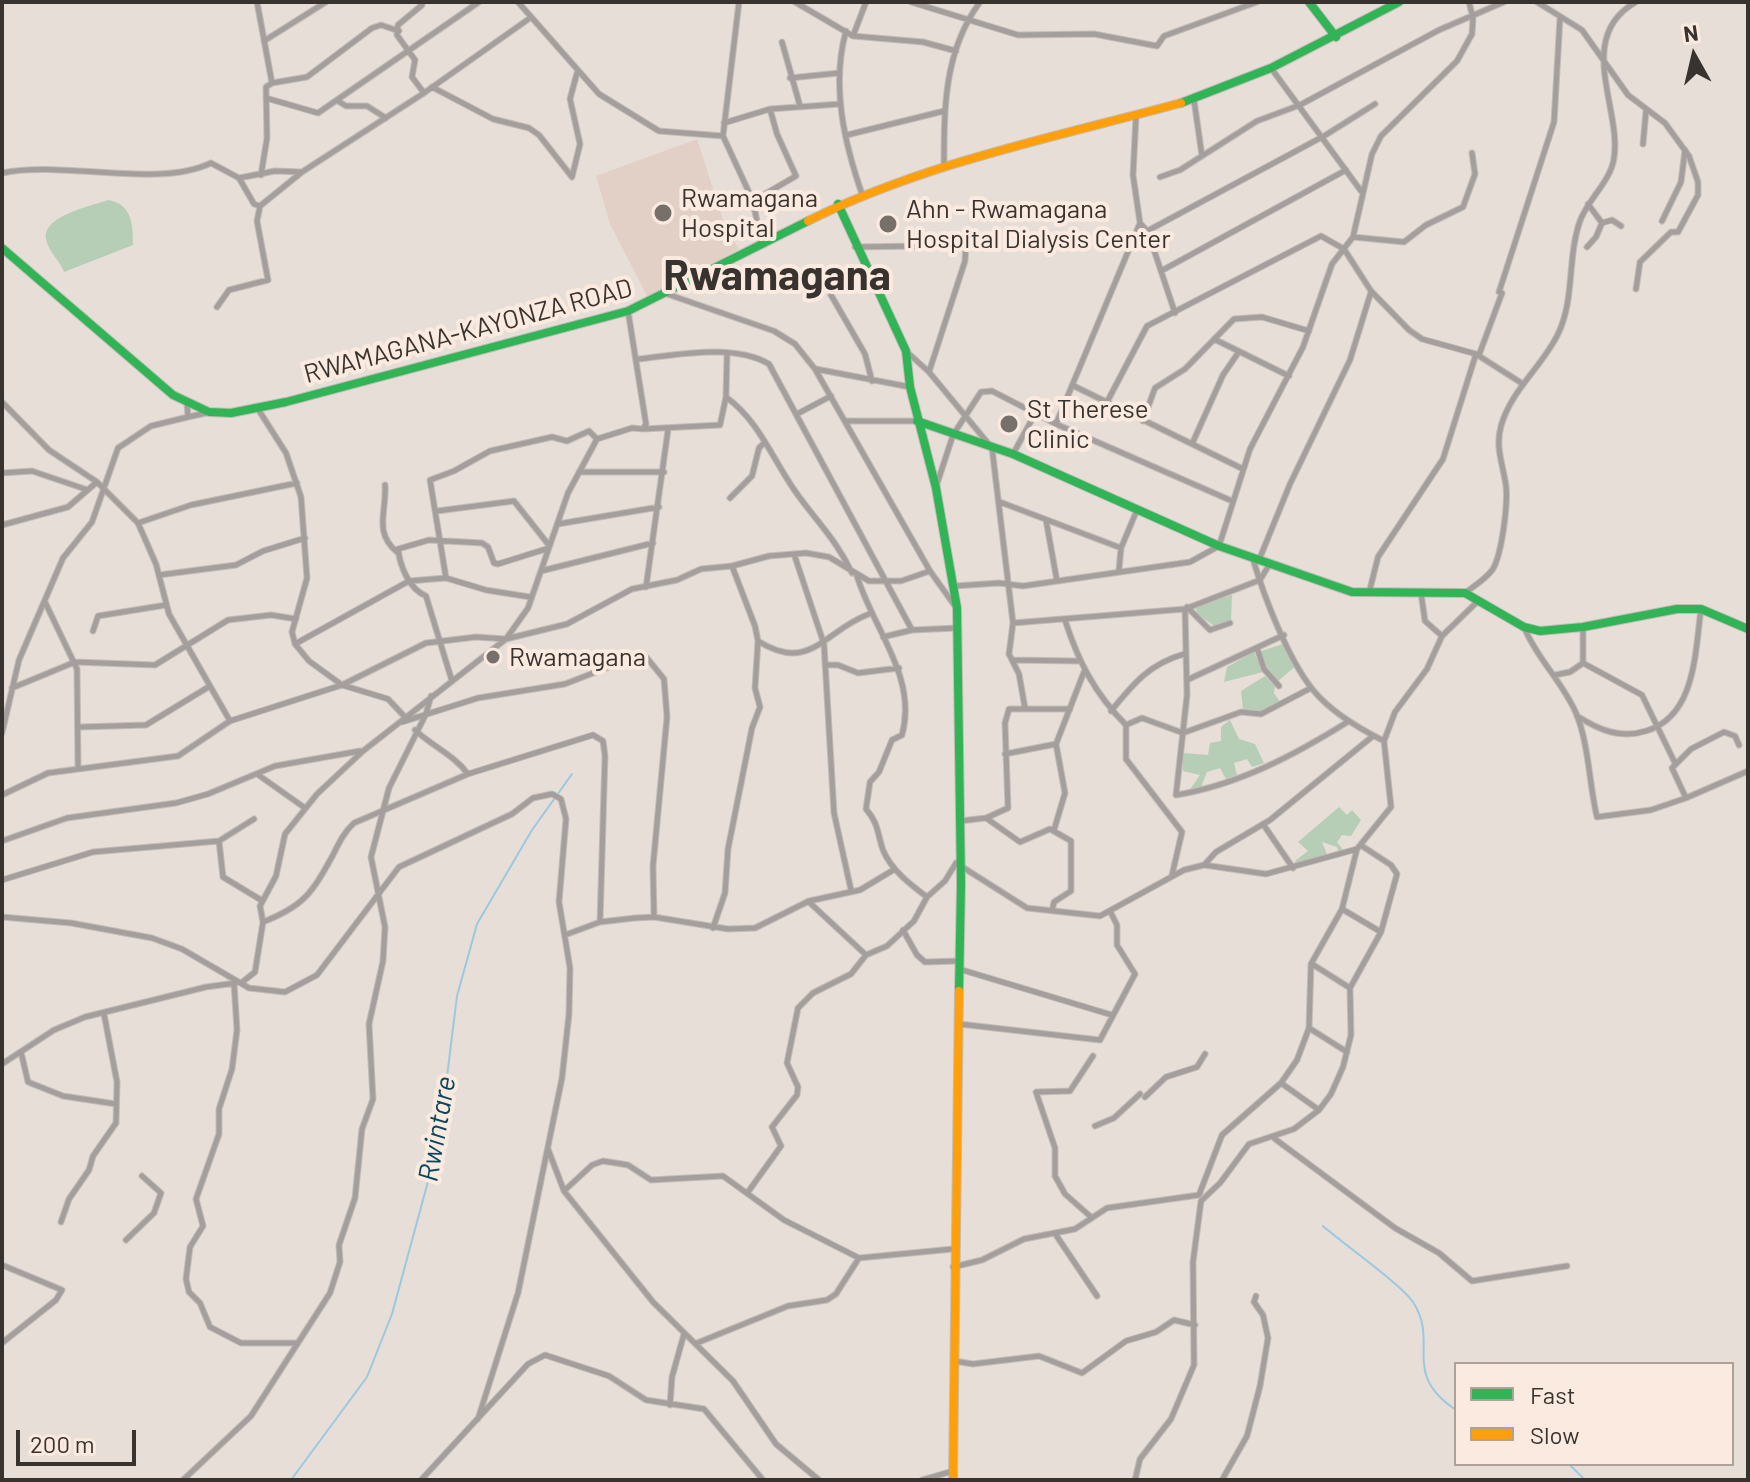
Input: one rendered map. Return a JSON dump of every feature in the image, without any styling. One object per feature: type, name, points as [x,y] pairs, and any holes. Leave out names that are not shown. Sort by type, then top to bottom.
[{"type":"main road","points":[[1309,2],[1336,37]]},
{"type":"main road","name":"RWAMAGANA-KAYONZA ROAD","points":[[2,248],[173,395],[209,412],[257,408],[628,311],[862,194],[944,167],[1194,99],[1271,68],[1399,2]]},
{"type":"main road","points":[[838,204],[855,247],[906,351],[910,387],[936,488],[957,608],[961,863],[953,1249],[953,1476]]},
{"type":"main road","points":[[917,421],[1013,454],[1219,546],[1352,592],[1465,593],[1524,627],[1557,632],[1650,612],[1701,609],[1724,616],[1748,629]]},
{"type":"street","points":[[257,2],[272,83]]},
{"type":"street","points":[[264,41],[326,2]]},
{"type":"street","points":[[266,98],[314,114],[338,101],[479,2]]},
{"type":"street","points":[[518,2],[577,73],[599,94],[659,131],[723,136]]},
{"type":"street","points":[[739,2],[723,136],[753,201],[761,243]]},
{"type":"street","points":[[795,2],[853,36],[923,42],[956,51]]},
{"type":"street","points":[[853,36],[866,2]]},
{"type":"street","points":[[911,2],[1018,35],[1094,34],[1157,46],[1164,36],[1257,2]]},
{"type":"street","points":[[944,167],[946,85],[968,19],[980,2]]},
{"type":"street","points":[[955,586],[1057,581],[1190,562],[1219,546],[1262,421],[1289,376],[1309,331],[1332,264],[1353,237],[1362,192],[1381,136],[1457,61],[1472,34],[1473,18],[1469,2]]},
{"type":"street","points":[[1160,177],[1172,174],[1257,121],[1300,105],[1439,30],[1473,18],[1504,2]]},
{"type":"street","points":[[1537,2],[1582,30],[1628,95],[1665,123],[1685,149],[1695,171],[1698,195],[1678,232],[1671,232],[1640,262],[1636,289]]},
{"type":"street","points":[[1465,593],[1490,573],[1499,554],[1506,496],[1498,446],[1506,411],[1545,356],[1565,316],[1573,246],[1587,203],[1605,179],[1615,155],[1604,73],[1612,21],[1636,2]]},
{"type":"street","points":[[422,5],[398,25],[397,35],[409,49],[415,62],[413,80],[424,93]]},
{"type":"street","points":[[217,307],[229,290],[268,280],[257,221],[260,206],[302,172],[424,93],[530,18]]},
{"type":"street","points":[[1369,593],[1378,557],[1443,459],[1476,354],[1479,355],[1502,293],[1499,292],[1510,251],[1550,143],[1560,18]]},
{"type":"street","points":[[261,175],[267,138],[266,87],[272,83],[307,77],[372,28],[381,25],[399,31]]},
{"type":"street","points":[[846,31],[839,73],[840,104],[862,194]]},
{"type":"street","points":[[782,42],[795,100],[800,106]]},
{"type":"street","points":[[1271,68],[1324,136],[1362,192]]},
{"type":"street","points":[[432,87],[493,119],[529,128],[539,135],[572,177],[580,144],[570,99],[577,73]]},
{"type":"street","points":[[790,78],[839,73]]},
{"type":"street","points":[[1604,73],[1614,75]]},
{"type":"street","points":[[1194,99],[1202,156]]},
{"type":"street","points":[[790,107],[795,100]]},
{"type":"street","points":[[338,101],[346,106],[367,106],[386,118]]},
{"type":"street","points":[[724,123],[770,109],[840,104]]},
{"type":"street","points":[[1136,237],[1324,136],[1375,104]]},
{"type":"street","points":[[753,201],[796,176],[777,134],[770,109]]},
{"type":"street","points":[[847,135],[944,111]]},
{"type":"street","points":[[1643,144],[1646,111]]},
{"type":"street","points":[[1136,117],[1134,198],[1140,223],[1148,232],[1175,313]]},
{"type":"street","points":[[1662,221],[1681,182],[1685,149]]},
{"type":"street","points":[[1353,237],[1404,242],[1426,225],[1463,207],[1475,174],[1472,153]]},
{"type":"street","points":[[2,173],[88,170],[181,172],[211,163],[239,178],[254,204],[260,206]]},
{"type":"street","points":[[1161,271],[1346,170]]},
{"type":"street","points":[[239,178],[302,172]]},
{"type":"street","points":[[1587,203],[1602,223]]},
{"type":"street","points":[[1602,223],[1612,220],[1621,226]]},
{"type":"street","points":[[1056,424],[1140,223]]},
{"type":"street","points":[[1587,247],[1602,223]]},
{"type":"street","points":[[1107,402],[1143,331],[1314,236],[1326,238],[1344,249],[1371,291],[1422,339],[1476,354],[1523,384]]},
{"type":"street","points":[[855,247],[921,246],[960,237],[966,241],[965,261],[929,372]]},
{"type":"street","points":[[1371,291],[1350,360],[1256,559],[1260,580],[1311,688],[1349,721],[1384,741]]},
{"type":"street","points":[[666,294],[774,331],[795,344],[815,369],[930,571],[957,608]]},
{"type":"street","points":[[831,295],[865,354],[872,381]]},
{"type":"street","points":[[628,311],[638,359],[646,424],[643,429]]},
{"type":"street","points":[[1143,421],[1150,393],[1185,369],[1224,325],[1247,316],[1262,317],[1309,331]]},
{"type":"street","points":[[1214,339],[1289,376]]},
{"type":"street","points":[[906,351],[929,372],[992,448],[1013,623],[1008,649],[1025,708]]},
{"type":"street","points":[[1192,444],[1223,375],[1238,353]]},
{"type":"street","points":[[638,359],[727,354],[748,355],[769,364],[912,630]]},
{"type":"street","points":[[2,1064],[60,1027],[206,987],[237,983],[255,972],[263,922],[261,900],[276,876],[285,834],[305,808],[363,751],[506,639],[524,614],[547,546],[578,472],[597,439],[632,428],[716,428],[726,397],[727,354]]},
{"type":"street","points":[[815,369],[910,387]]},
{"type":"street","points":[[1072,385],[1243,469]]},
{"type":"street","points":[[936,488],[953,435],[981,392],[986,391],[1232,501]]},
{"type":"street","points":[[797,414],[831,396]]},
{"type":"street","points":[[726,397],[751,418],[797,494],[830,531],[854,575],[869,614],[899,668],[903,732],[892,740],[866,796],[866,809],[879,825],[884,851],[895,869],[927,897]]},
{"type":"street","points":[[2,402],[49,450],[106,489],[138,523],[159,575],[166,605],[230,721]]},
{"type":"street","points":[[187,402],[188,417]]},
{"type":"street","points":[[257,408],[282,445],[297,483],[307,578],[292,632],[295,644],[309,661],[342,685],[388,699],[403,720]]},
{"type":"street","points":[[2,733],[19,660],[63,558],[92,522],[118,448],[151,426],[209,412]]},
{"type":"street","points":[[1013,454],[1035,414]]},
{"type":"street","points":[[846,421],[917,421]]},
{"type":"street","points":[[646,587],[668,430]]},
{"type":"street","points":[[446,578],[430,480],[454,471],[486,452],[552,437],[567,441],[589,431],[597,439]]},
{"type":"street","points":[[730,498],[752,476],[758,462],[759,448],[764,443]]},
{"type":"street","points":[[2,473],[32,471],[89,490]]},
{"type":"street","points":[[578,472],[664,472]]},
{"type":"street","points":[[2,525],[58,511],[97,482]]},
{"type":"street","points":[[138,523],[191,505],[297,483]]},
{"type":"street","points":[[385,485],[381,522],[387,541],[397,552],[409,581],[417,592],[426,596],[452,681]]},
{"type":"street","points":[[437,511],[514,501],[547,546]]},
{"type":"street","points":[[1000,502],[1121,548]]},
{"type":"street","points":[[558,524],[659,507]]},
{"type":"street","points":[[1119,570],[1121,548],[1137,510]]},
{"type":"street","points":[[1046,520],[1057,581]]},
{"type":"street","points":[[159,575],[236,565],[263,551],[305,538]]},
{"type":"street","points":[[397,552],[420,541],[486,544],[492,559],[498,564],[547,546]]},
{"type":"street","points":[[541,571],[653,543]]},
{"type":"street","points":[[2,795],[48,773],[178,756],[230,721],[342,685],[410,650],[476,637],[506,639],[567,624],[622,594],[677,580],[701,569],[732,566],[757,557],[794,554],[829,557],[854,575],[886,583],[930,571]]},
{"type":"street","points":[[794,554],[824,644],[834,813],[851,890]]},
{"type":"street","points":[[1013,623],[1186,608],[1260,580],[1269,565]]},
{"type":"street","points":[[713,928],[725,893],[728,849],[752,728],[760,707],[755,688],[758,641],[752,615],[732,566]]},
{"type":"street","points":[[295,644],[409,581],[446,578],[486,590],[530,597]]},
{"type":"street","points":[[1421,593],[1425,621],[1442,636]]},
{"type":"street","points":[[44,601],[75,662],[80,727],[78,767]]},
{"type":"street","points":[[953,1267],[982,1260],[1024,1239],[1075,1229],[1107,1208],[1199,1195],[1222,1135],[1281,1083],[1297,1060],[1309,1028],[1311,964],[1342,909],[1359,847],[1389,812],[1392,800],[1384,741],[1401,701],[1422,678],[1442,636],[1478,601]]},
{"type":"street","points":[[93,631],[98,616],[166,605]]},
{"type":"street","points":[[1186,608],[1210,630],[1230,623]]},
{"type":"street","points":[[1186,608],[1184,654],[1187,680],[1176,795],[1217,787],[1270,765],[1349,721]]},
{"type":"street","points":[[1577,716],[1595,727],[1623,735],[1657,728],[1672,716],[1683,699],[1694,662],[1701,609]]},
{"type":"street","points":[[758,641],[784,654],[824,644],[842,625],[869,614]]},
{"type":"street","points":[[12,688],[75,662],[148,667],[228,620],[271,615],[296,620]]},
{"type":"street","points":[[1065,620],[1078,661],[1111,711],[1126,725],[1126,759],[1182,832],[1172,876]]},
{"type":"street","points":[[1524,627],[1533,649],[1555,675],[1577,716],[1598,818],[1651,810],[1748,771]]},
{"type":"street","points":[[1583,627],[1583,663]]},
{"type":"street","points":[[883,637],[912,630],[958,628]]},
{"type":"street","points":[[1187,680],[1284,635]]},
{"type":"street","points":[[1257,648],[1264,669],[1279,686]]},
{"type":"street","points":[[1111,711],[1141,675],[1164,660],[1184,654]]},
{"type":"street","points":[[403,720],[478,698],[565,684],[637,656],[647,658],[664,679],[667,717],[653,866],[654,917]]},
{"type":"street","points":[[1013,660],[1078,661]]},
{"type":"street","points":[[1555,675],[1583,663]]},
{"type":"street","points":[[1583,663],[1638,691],[1675,763]]},
{"type":"street","points":[[825,665],[838,665],[858,673],[899,668]]},
{"type":"street","points":[[1054,830],[1065,793],[1056,744],[1085,671]]},
{"type":"street","points":[[80,727],[146,725],[210,686]]},
{"type":"street","points":[[1126,725],[1142,718],[1183,733],[1241,712],[1261,714],[1311,688]]},
{"type":"street","points":[[958,690],[960,925]]},
{"type":"street","points":[[183,1480],[244,1424],[330,1293],[340,1262],[339,1245],[355,1198],[362,1129],[373,1099],[369,1024],[383,961],[385,927],[372,876],[371,857],[389,788],[415,730],[426,714],[431,696]]},
{"type":"street","points":[[960,821],[986,818],[1008,808],[1005,754],[1006,714],[1009,709],[1070,709]]},
{"type":"street","points":[[415,730],[458,761],[468,774]]},
{"type":"street","points":[[1686,798],[1672,768],[1675,763],[1691,749],[1724,732],[1732,733],[1739,745]]},
{"type":"street","points":[[263,922],[290,912],[310,896],[348,829],[384,809],[468,774],[587,736],[600,737],[605,756],[600,922]]},
{"type":"street","points":[[748,1192],[781,1146],[772,1127],[797,1095],[798,1087],[787,1063],[798,1008],[813,993],[851,974],[866,955],[887,946],[919,914],[927,897],[945,881],[956,863],[961,863],[1027,908],[1086,917],[1111,913],[1172,876],[1204,865],[1216,852],[1263,824],[1373,736]]},
{"type":"street","points":[[1005,754],[1056,744]]},
{"type":"street","points":[[2,841],[67,818],[176,803],[287,763],[363,751]]},
{"type":"street","points":[[256,773],[305,808]]},
{"type":"street","points":[[2,917],[71,923],[152,938],[182,949],[237,983],[275,993],[296,989],[312,979],[336,954],[378,890],[399,867],[512,814],[533,798],[552,794],[566,805],[558,876],[570,968],[562,1078],[518,1293],[478,1419]]},
{"type":"street","points":[[986,818],[1020,842],[1054,830],[1066,835],[1073,847],[1073,883],[1067,897],[1054,902],[1052,911]]},
{"type":"street","points":[[2,880],[93,852],[219,841],[254,819]]},
{"type":"street","points":[[1263,824],[1293,868]]},
{"type":"street","points":[[219,841],[223,877],[261,900]]},
{"type":"street","points":[[1135,1480],[1140,1459],[1160,1437],[1184,1395],[1194,1365],[1193,1262],[1201,1201],[1220,1183],[1249,1144],[1294,1129],[1319,1110],[1331,1094],[1351,1035],[1350,988],[1381,932],[1397,871],[1359,847],[1293,868],[1256,874],[1204,865]]},
{"type":"street","points":[[565,935],[600,922],[654,917],[713,928],[755,928],[809,901],[860,890],[895,869]]},
{"type":"street","points":[[809,901],[866,955]]},
{"type":"street","points":[[1342,909],[1381,932]]},
{"type":"street","points":[[959,1024],[1100,1040],[1135,974],[1117,945],[1117,925],[1111,913]]},
{"type":"street","points":[[903,930],[925,962],[959,965],[1112,1015]]},
{"type":"street","points":[[1311,964],[1350,988]]},
{"type":"street","points":[[237,983],[238,1018],[232,1069],[219,1109],[219,1134],[197,1197],[203,1226],[190,1247],[186,1283],[210,1327],[229,1340],[251,1344],[297,1343]]},
{"type":"street","points":[[61,1222],[69,1199],[89,1170],[93,1156],[113,1131],[117,1082],[104,1014]]},
{"type":"street","points":[[1309,1028],[1347,1052]]},
{"type":"street","points":[[21,1052],[28,1082],[63,1096],[116,1104]]},
{"type":"street","points":[[1095,1126],[1114,1118],[1166,1077],[1197,1067],[1205,1054]]},
{"type":"street","points":[[1091,1217],[1065,1194],[1055,1176],[1055,1148],[1036,1092],[1070,1091],[1093,1056]]},
{"type":"street","points":[[1281,1083],[1319,1110]]},
{"type":"street","points":[[1274,1138],[1395,1228],[1439,1253],[1472,1281],[1567,1266]]},
{"type":"street","points":[[547,1148],[564,1191],[684,1334],[740,1390],[776,1444],[819,1480]]},
{"type":"street","points":[[564,1191],[592,1165],[603,1161],[628,1165],[651,1180],[730,1178],[784,1220],[859,1258],[953,1249]]},
{"type":"street","points":[[126,1240],[154,1213],[161,1193],[142,1176]]},
{"type":"street","points":[[1056,1235],[1097,1296]]},
{"type":"street","points":[[696,1343],[788,1306],[827,1300],[836,1294],[859,1258]]},
{"type":"street","points":[[2,1265],[62,1290],[56,1300],[2,1343]]},
{"type":"street","points":[[1222,1480],[1247,1436],[1260,1386],[1268,1338],[1263,1315],[1254,1302],[1256,1296]]},
{"type":"street","points":[[954,1361],[973,1364],[1039,1356],[1082,1373],[1097,1359],[1126,1341],[1156,1332],[1174,1320],[1195,1325]]},
{"type":"street","points":[[670,1405],[672,1377],[684,1334]]},
{"type":"street","points":[[421,1480],[528,1364],[545,1355],[609,1376],[646,1400],[704,1409],[763,1480]]},
{"type":"street","points":[[1137,1472],[1142,1480]]},
{"type":"street","points":[[922,1480],[953,1476]]},
{"type":"shaded area","name":"Rwamagana Hospital","points":[[697,139],[725,226],[739,249],[648,298],[610,224],[596,176]]},
{"type":"green space","points":[[108,200],[122,206],[130,216],[133,245],[64,272],[48,244],[47,231],[59,218]]},
{"type":"green space","points":[[1232,595],[1231,620],[1216,627],[1197,614],[1196,607],[1200,604]]},
{"type":"green space","points":[[1283,644],[1297,665],[1278,681],[1266,669],[1261,651]]},
{"type":"green space","points":[[1254,652],[1263,672],[1224,682],[1227,667]]},
{"type":"green space","points":[[1265,676],[1275,686],[1274,693],[1281,703],[1260,713],[1243,710],[1241,691]]},
{"type":"green space","points":[[1230,720],[1239,739],[1255,744],[1264,763],[1252,767],[1247,759],[1234,763],[1237,775],[1226,779],[1220,768],[1207,772],[1201,787],[1189,791],[1200,775],[1183,771],[1183,753],[1208,755],[1210,743],[1221,741],[1221,727]]},
{"type":"green space","points":[[1339,807],[1347,815],[1352,810],[1361,820],[1351,836],[1342,835],[1337,842],[1344,851],[1339,854],[1337,847],[1322,842],[1329,859],[1293,868],[1296,860],[1308,851],[1298,842]]},
{"type":"waterway","name":"Rwintare","points":[[291,1480],[367,1377],[392,1314],[439,1141],[457,996],[477,924],[532,830],[572,774]]},
{"type":"waterway","points":[[1323,1226],[1385,1275],[1413,1302],[1423,1331],[1425,1370],[1429,1383],[1454,1408]]},
{"type":"waterway","points":[[1571,1466],[1585,1480]]},
{"type":"traffic: fast","points":[[1309,2],[1336,37]]},
{"type":"traffic: fast","points":[[1181,103],[1271,68],[1399,2]]},
{"type":"traffic: fast","points":[[838,204],[906,351],[910,387],[936,488],[957,608],[961,884],[959,991]]},
{"type":"traffic: fast","points":[[2,248],[173,395],[209,412],[231,413],[286,402],[628,311],[808,221]]},
{"type":"traffic: fast","points":[[917,421],[1013,454],[1219,546],[1352,592],[1465,593],[1524,627],[1540,631],[1583,627],[1677,609],[1701,609],[1748,629]]},
{"type":"traffic: slow","points":[[808,221],[944,167],[1181,103]]},
{"type":"traffic: slow","points":[[953,1480],[959,991]]},
{"type":"place","name":"Rwamagana Hospital","points":[[663,213]]},
{"type":"place","name":"Ahn - Rwamagana Hospital Dialysis Center","points":[[888,224]]},
{"type":"place","name":"St Therese Clinic","points":[[1009,424]]},
{"type":"place","name":"Rwamagana","points":[[493,657]]},
{"type":"district","name":"Rwamagana","points":[[777,276]]}]
